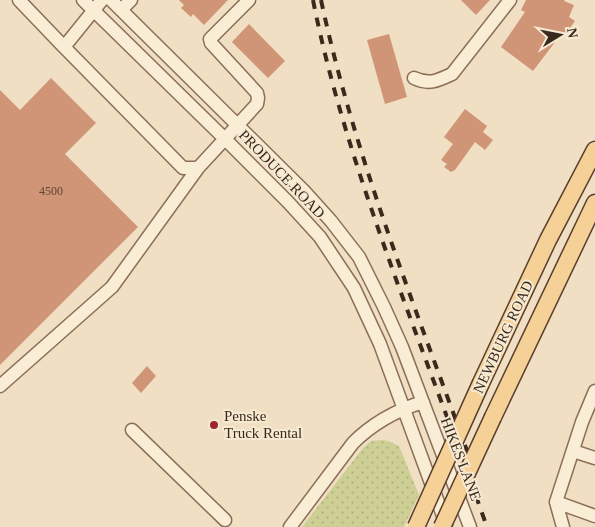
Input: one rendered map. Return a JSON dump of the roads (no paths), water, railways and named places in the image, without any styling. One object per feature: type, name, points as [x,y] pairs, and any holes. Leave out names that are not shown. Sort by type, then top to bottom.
[{"type":"main road","name":"NEWBURG ROAD","points":[[416,527],[548,240],[595,150]]},
{"type":"main road","name":"NEWBURG ROAD","points":[[442,527],[595,203]]},
{"type":"street","points":[[19,0],[183,168],[198,168]]},
{"type":"street","name":"PRODUCE ROAD","points":[[83,0],[224,138],[320,237],[354,288],[380,344],[404,408]]},
{"type":"street","points":[[64,48],[102,0]]},
{"type":"street","name":"PRODUCE ROAD","points":[[111,0],[304,190],[331,221],[358,257],[402,347],[423,402]]},
{"type":"street","points":[[121,10],[131,0]]},
{"type":"street","points":[[0,386],[112,287],[198,168],[257,104],[257,93],[211,43],[210,39],[249,0]]},
{"type":"street","points":[[414,78],[423,83],[438,80],[452,74],[510,0]]},
{"type":"street","points":[[563,527],[556,502],[582,422],[595,391]]},
{"type":"street","points":[[290,527],[353,443],[365,431],[404,408],[423,402]]},
{"type":"street","name":"HIKES LANE","points":[[423,402],[470,527]]},
{"type":"street","points":[[404,408],[448,527]]},
{"type":"street","points":[[132,430],[225,520]]},
{"type":"street","points":[[573,451],[595,458]]},
{"type":"street","points":[[556,502],[595,516]]},
{"type":"railway","points":[[313,0],[329,72],[361,178],[487,527]]},
{"type":"railway","points":[[321,0],[335,61],[370,180],[475,473]]},
{"type":"place","name":"Penske Truck Rental","points":[[214,425]]}]
